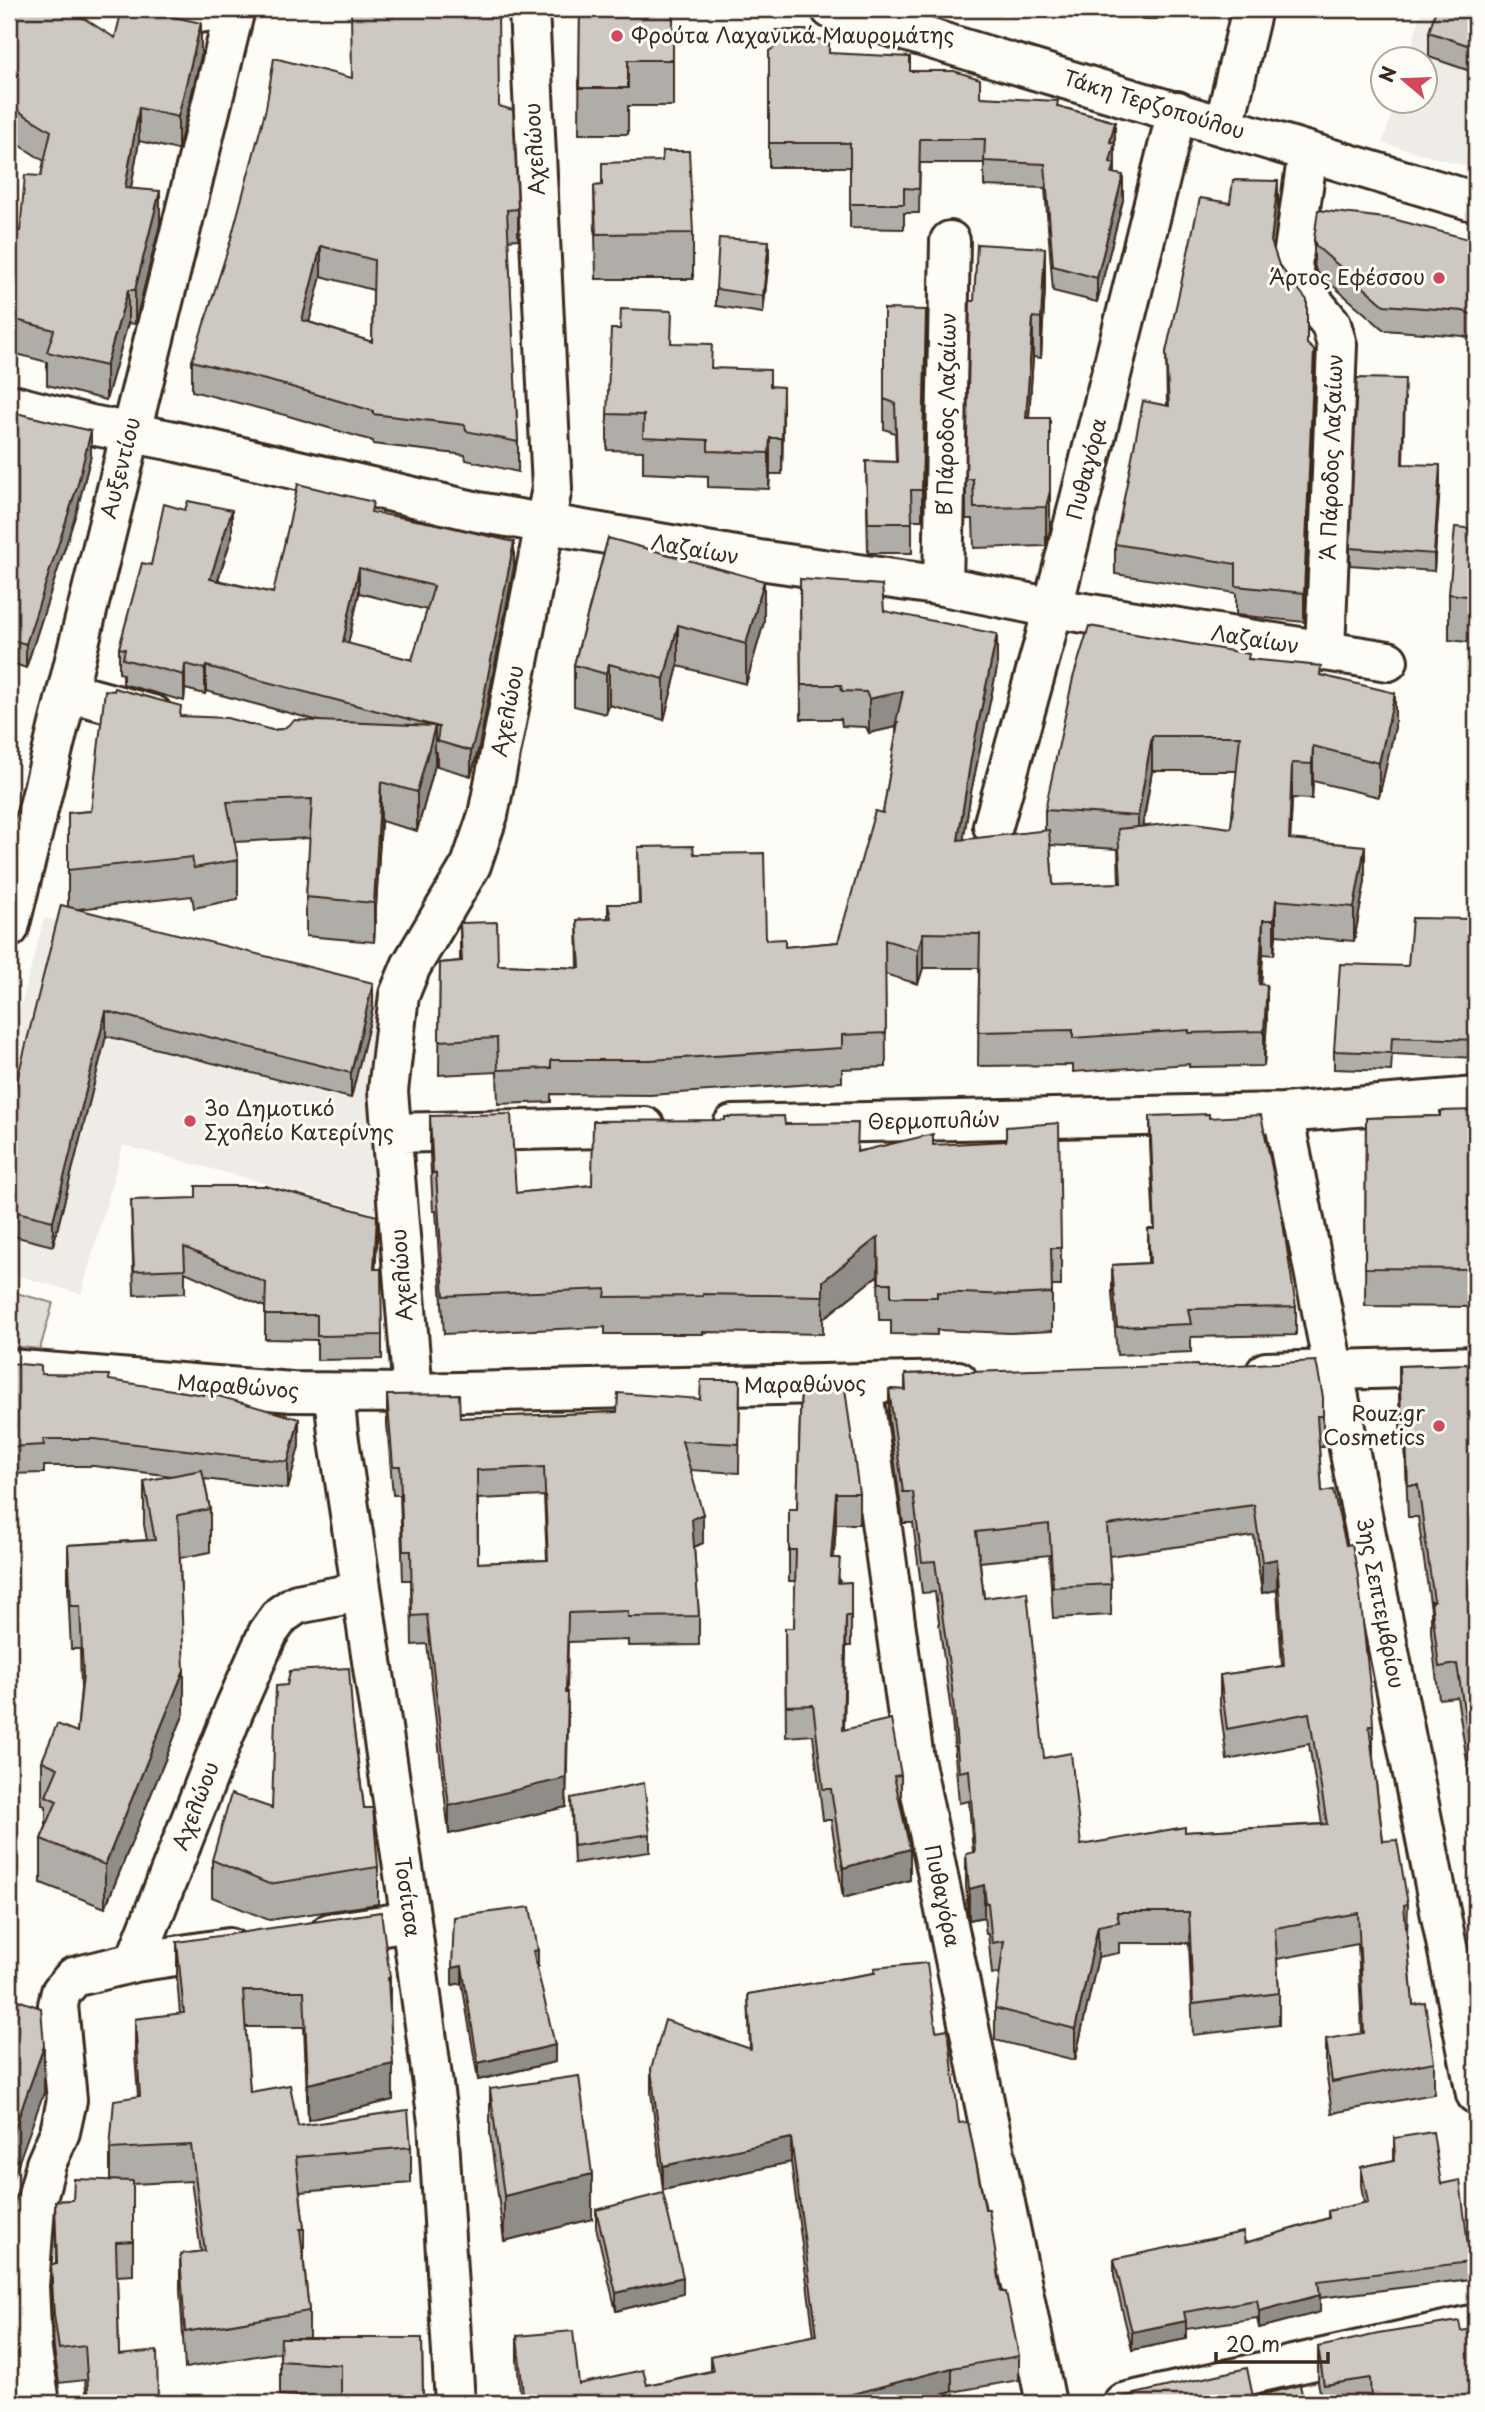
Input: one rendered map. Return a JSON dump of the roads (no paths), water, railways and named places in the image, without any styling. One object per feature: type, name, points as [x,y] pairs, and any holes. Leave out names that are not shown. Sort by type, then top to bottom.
[{"type":"street","points":[[158,9],[199,13],[228,9]]},
{"type":"street","name":"Αυξεντίου","points":[[9,928],[235,9]]},
{"type":"street","name":"Αχελώου","points":[[412,1393],[388,1091],[399,995],[411,966],[471,865],[488,815],[552,488],[529,9]]},
{"type":"street","name":"Τάκη Τερζοπούλου","points":[[831,9],[1476,202]]},
{"type":"street","points":[[1224,126],[1252,9]]},
{"type":"street","name":"Πυθαγόρα","points":[[993,826],[1053,608],[1177,111]]},
{"type":"street","name":"Α΄ Πάροδος Λαζαίων","points":[[1308,152],[1292,265],[1296,281],[1331,324],[1337,345],[1325,651]]},
{"type":"street","name":"Β΄ Πάροδος Λαζαίων","points":[[943,586],[950,242]]},
{"type":"street","name":"Λαζαίων","points":[[9,404],[478,512],[759,561],[943,586],[1053,608],[1388,662]]},
{"type":"street","points":[[68,692],[192,725]]},
{"type":"street","name":"Θερμοπυλών","points":[[391,1133],[1283,1113],[1476,1097]]},
{"type":"street","name":"3ης Σεπτεμβρίου","points":[[1283,1113],[1476,2094]]},
{"type":"street","points":[[1237,1373],[1476,1366]]},
{"type":"street","name":"Μαραθώνος","points":[[9,1369],[334,1393],[987,1380]]},
{"type":"street","name":"Πυθαγόρα","points":[[862,1384],[914,1759],[1046,2403]]},
{"type":"street","name":"Τοσίτσα","points":[[334,1393],[360,1592],[411,1921],[438,2122],[455,2403]]},
{"type":"street","name":"Αχελώου","points":[[135,1962],[234,1710],[268,1633],[281,1615],[296,1605],[360,1592]]},
{"type":"street","points":[[300,1938],[411,1921]]},
{"type":"street","points":[[40,2403],[32,2351],[29,2286],[36,2206],[46,2164],[60,2132],[67,2100],[58,2005],[61,1992],[74,1977],[135,1962],[259,1944]]},
{"type":"street","points":[[1123,2403],[1476,2324]]},
{"type":"place","name":"Φρούτα Λαχανικά Μαυρομάτης","points":[[617,36]]},
{"type":"place","name":"Άρτος Εφέσσου","points":[[1439,278]]},
{"type":"place","name":"3ο Δημοτικό Σχολείο Κατερίνης","points":[[190,1121]]},
{"type":"place","name":"Rouz.gr Cosmetics","points":[[1439,1426]]}]
